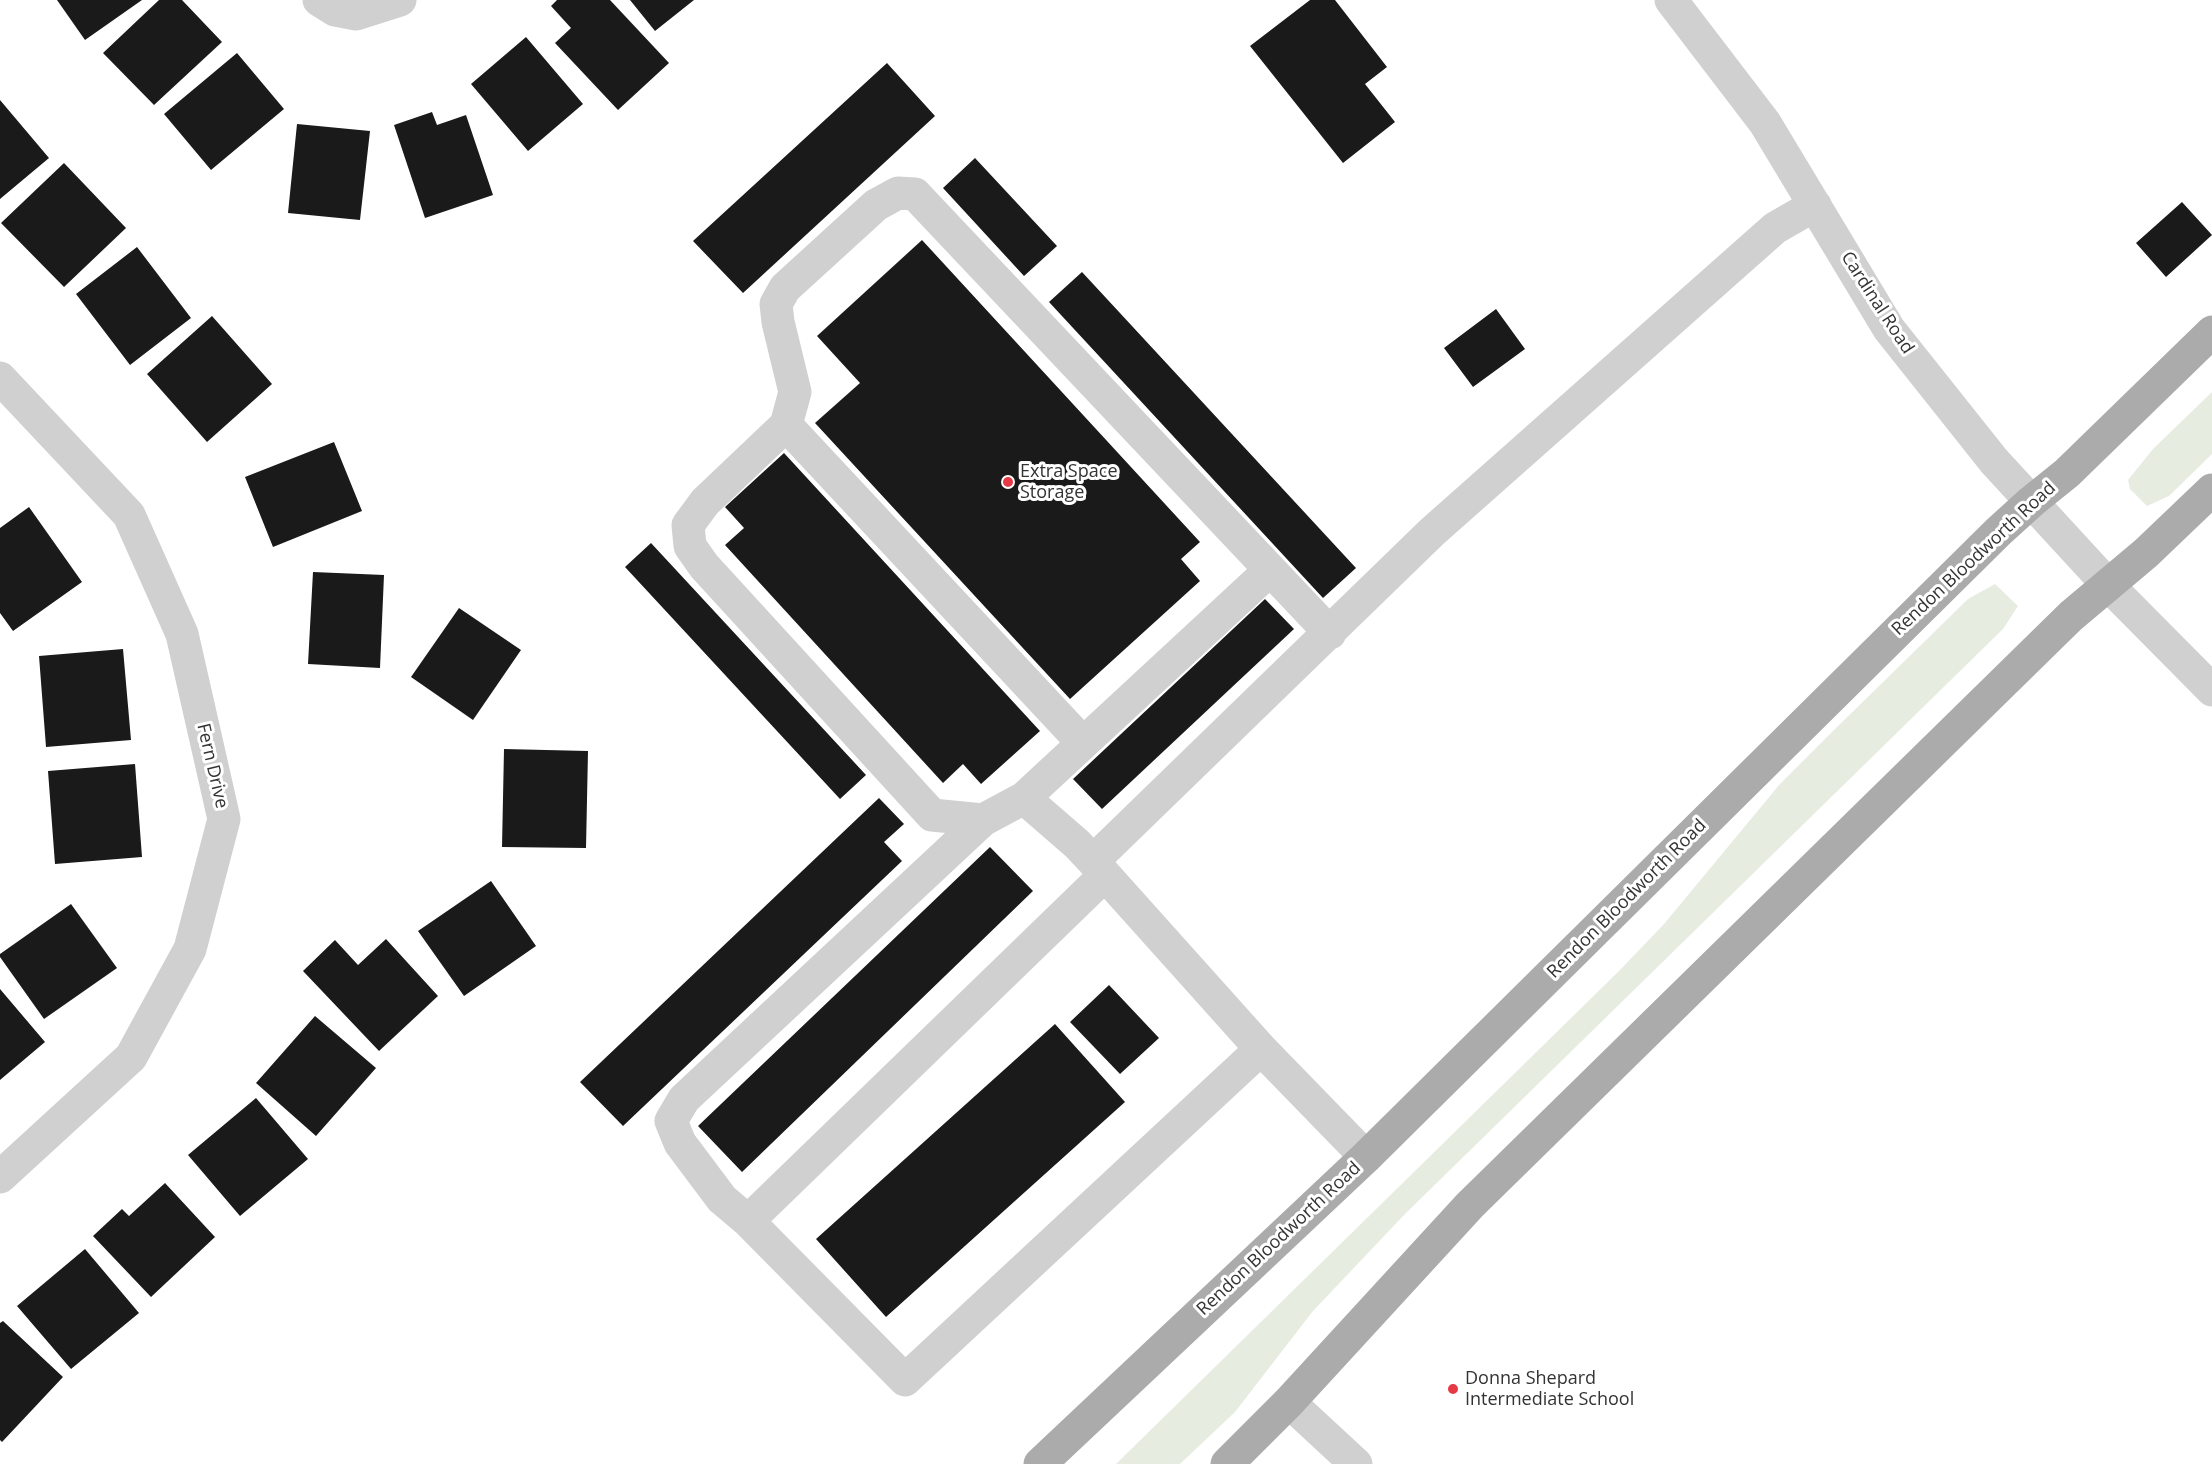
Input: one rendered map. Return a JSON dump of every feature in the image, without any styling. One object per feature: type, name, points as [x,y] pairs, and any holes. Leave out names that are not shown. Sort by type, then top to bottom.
[{"type":"main road","name":"Rendon Bloodworth Road","points":[[1040,1464],[1366,1157],[1998,531],[2067,473],[2212,332]]},
{"type":"main road","points":[[1227,1464],[1289,1402],[1478,1196],[2062,624],[2109,586],[2212,490]]},
{"type":"street","points":[[318,0],[335,10],[356,14],[400,0]]},
{"type":"street","name":"Cardinal Road","points":[[1671,0],[1765,123],[1889,328],[1994,461],[2109,586],[2212,690]]},
{"type":"street","points":[[983,820],[932,814],[704,566],[690,546],[688,525],[705,502],[786,425],[795,392],[778,322],[776,304],[785,288],[876,205],[898,193],[915,194],[1330,633]]},
{"type":"street","points":[[748,1221],[1432,532],[1775,228],[1815,205]]},
{"type":"street","name":"Fern Drive","points":[[0,378],[129,515],[182,634],[224,819],[190,949],[131,1057],[0,1177]]},
{"type":"street","points":[[786,425],[1083,743]]},
{"type":"street","points":[[1261,1049],[906,1380],[748,1221],[722,1199],[680,1143],[671,1121],[684,1099],[983,820],[1023,798],[1269,571]]},
{"type":"street","points":[[1023,798],[1077,844],[1261,1049],[1366,1157]]},
{"type":"street","points":[[1289,1402],[1356,1464]]},
{"type":"shaded area","points":[[2212,392],[2212,454],[2169,496],[2147,506],[2130,489],[2128,480],[2153,449]]},
{"type":"shaded area","points":[[1995,584],[2018,606],[2003,629],[1405,1214],[1313,1311],[1235,1412],[1180,1464],[1116,1464],[1619,971],[1664,924],[1780,784],[1968,599]]},
{"type":"building","points":[[57,0],[142,0],[85,40]]},
{"type":"building","points":[[159,0],[182,0],[222,42],[154,105],[103,53]]},
{"type":"building","points":[[557,0],[610,0],[669,63],[618,110],[555,43],[571,28],[551,6]]},
{"type":"building","points":[[630,0],[694,0],[655,31]]},
{"type":"building","points":[[1310,0],[1335,0],[1387,67],[1365,84],[1395,122],[1343,163],[1250,46]]},
{"type":"building","points":[[526,37],[583,104],[528,151],[471,84]]},
{"type":"building","points":[[237,53],[284,109],[211,170],[164,114]]},
{"type":"building","points":[[887,63],[935,116],[743,293],[693,241]]},
{"type":"building","points":[[0,100],[49,158],[0,199]]},
{"type":"building","points":[[432,112],[437,125],[466,115],[493,195],[425,218],[394,125]]},
{"type":"building","points":[[297,124],[370,131],[360,220],[288,213]]},
{"type":"building","points":[[975,158],[1057,246],[1024,276],[943,188]]},
{"type":"building","points":[[64,163],[126,228],[64,287],[1,223]]},
{"type":"building","points":[[2182,202],[2212,235],[2166,277],[2136,243]]},
{"type":"building","name":"Extra Space Storage","points":[[922,240],[1200,542],[1181,559],[1200,581],[1070,699],[815,423],[860,383],[817,336]]},
{"type":"building","points":[[137,247],[191,318],[130,365],[76,294]]},
{"type":"building","points":[[1082,272],[1356,568],[1323,598],[1049,302]]},
{"type":"building","points":[[1496,309],[1525,349],[1473,387],[1444,348]]},
{"type":"building","points":[[212,316],[272,384],[207,442],[147,374]]},
{"type":"building","points":[[334,442],[362,511],[273,547],[245,477]]},
{"type":"building","points":[[784,453],[1040,731],[981,784],[963,764],[943,783],[725,545],[744,528],[725,507]]},
{"type":"building","points":[[29,507],[82,582],[13,631],[0,613],[0,528]]},
{"type":"building","points":[[651,543],[866,775],[840,799],[625,567]]},
{"type":"building","points":[[313,572],[384,575],[380,668],[308,664]]},
{"type":"building","points":[[1265,599],[1294,629],[1102,809],[1073,779]]},
{"type":"building","points":[[459,608],[521,650],[473,720],[411,677]]},
{"type":"building","points":[[123,649],[131,740],[46,747],[39,656]]},
{"type":"building","points":[[504,749],[588,751],[586,848],[502,847]]},
{"type":"building","points":[[135,764],[142,857],[55,864],[48,771]]},
{"type":"building","points":[[879,798],[904,824],[884,842],[902,861],[623,1126],[580,1082]]},
{"type":"building","points":[[990,847],[1033,891],[742,1172],[698,1126]]},
{"type":"building","points":[[491,881],[536,946],[464,996],[418,931]]},
{"type":"building","points":[[71,904],[117,968],[44,1019],[0,954]]},
{"type":"building","points":[[386,939],[438,996],[379,1051],[303,971],[335,940],[358,965]]},
{"type":"building","points":[[1109,985],[1159,1038],[1120,1074],[1070,1022]]},
{"type":"building","points":[[0,989],[45,1042],[0,1080]]},
{"type":"building","points":[[315,1016],[376,1068],[316,1136],[256,1083]]},
{"type":"building","points":[[1055,1024],[1125,1102],[886,1317],[816,1239]]},
{"type":"building","points":[[256,1098],[308,1159],[240,1216],[188,1155]]},
{"type":"building","points":[[165,1183],[215,1237],[151,1297],[93,1236],[122,1209],[129,1216]]},
{"type":"building","points":[[85,1249],[139,1313],[71,1369],[17,1306]]},
{"type":"building","points":[[3,1321],[63,1377],[2,1442],[0,1440],[0,1323]]},
{"type":"place","name":"Extra Space Storage","points":[[1008,482]]},
{"type":"place","name":"Donna Shepard Intermediate School","points":[[1453,1389]]}]
